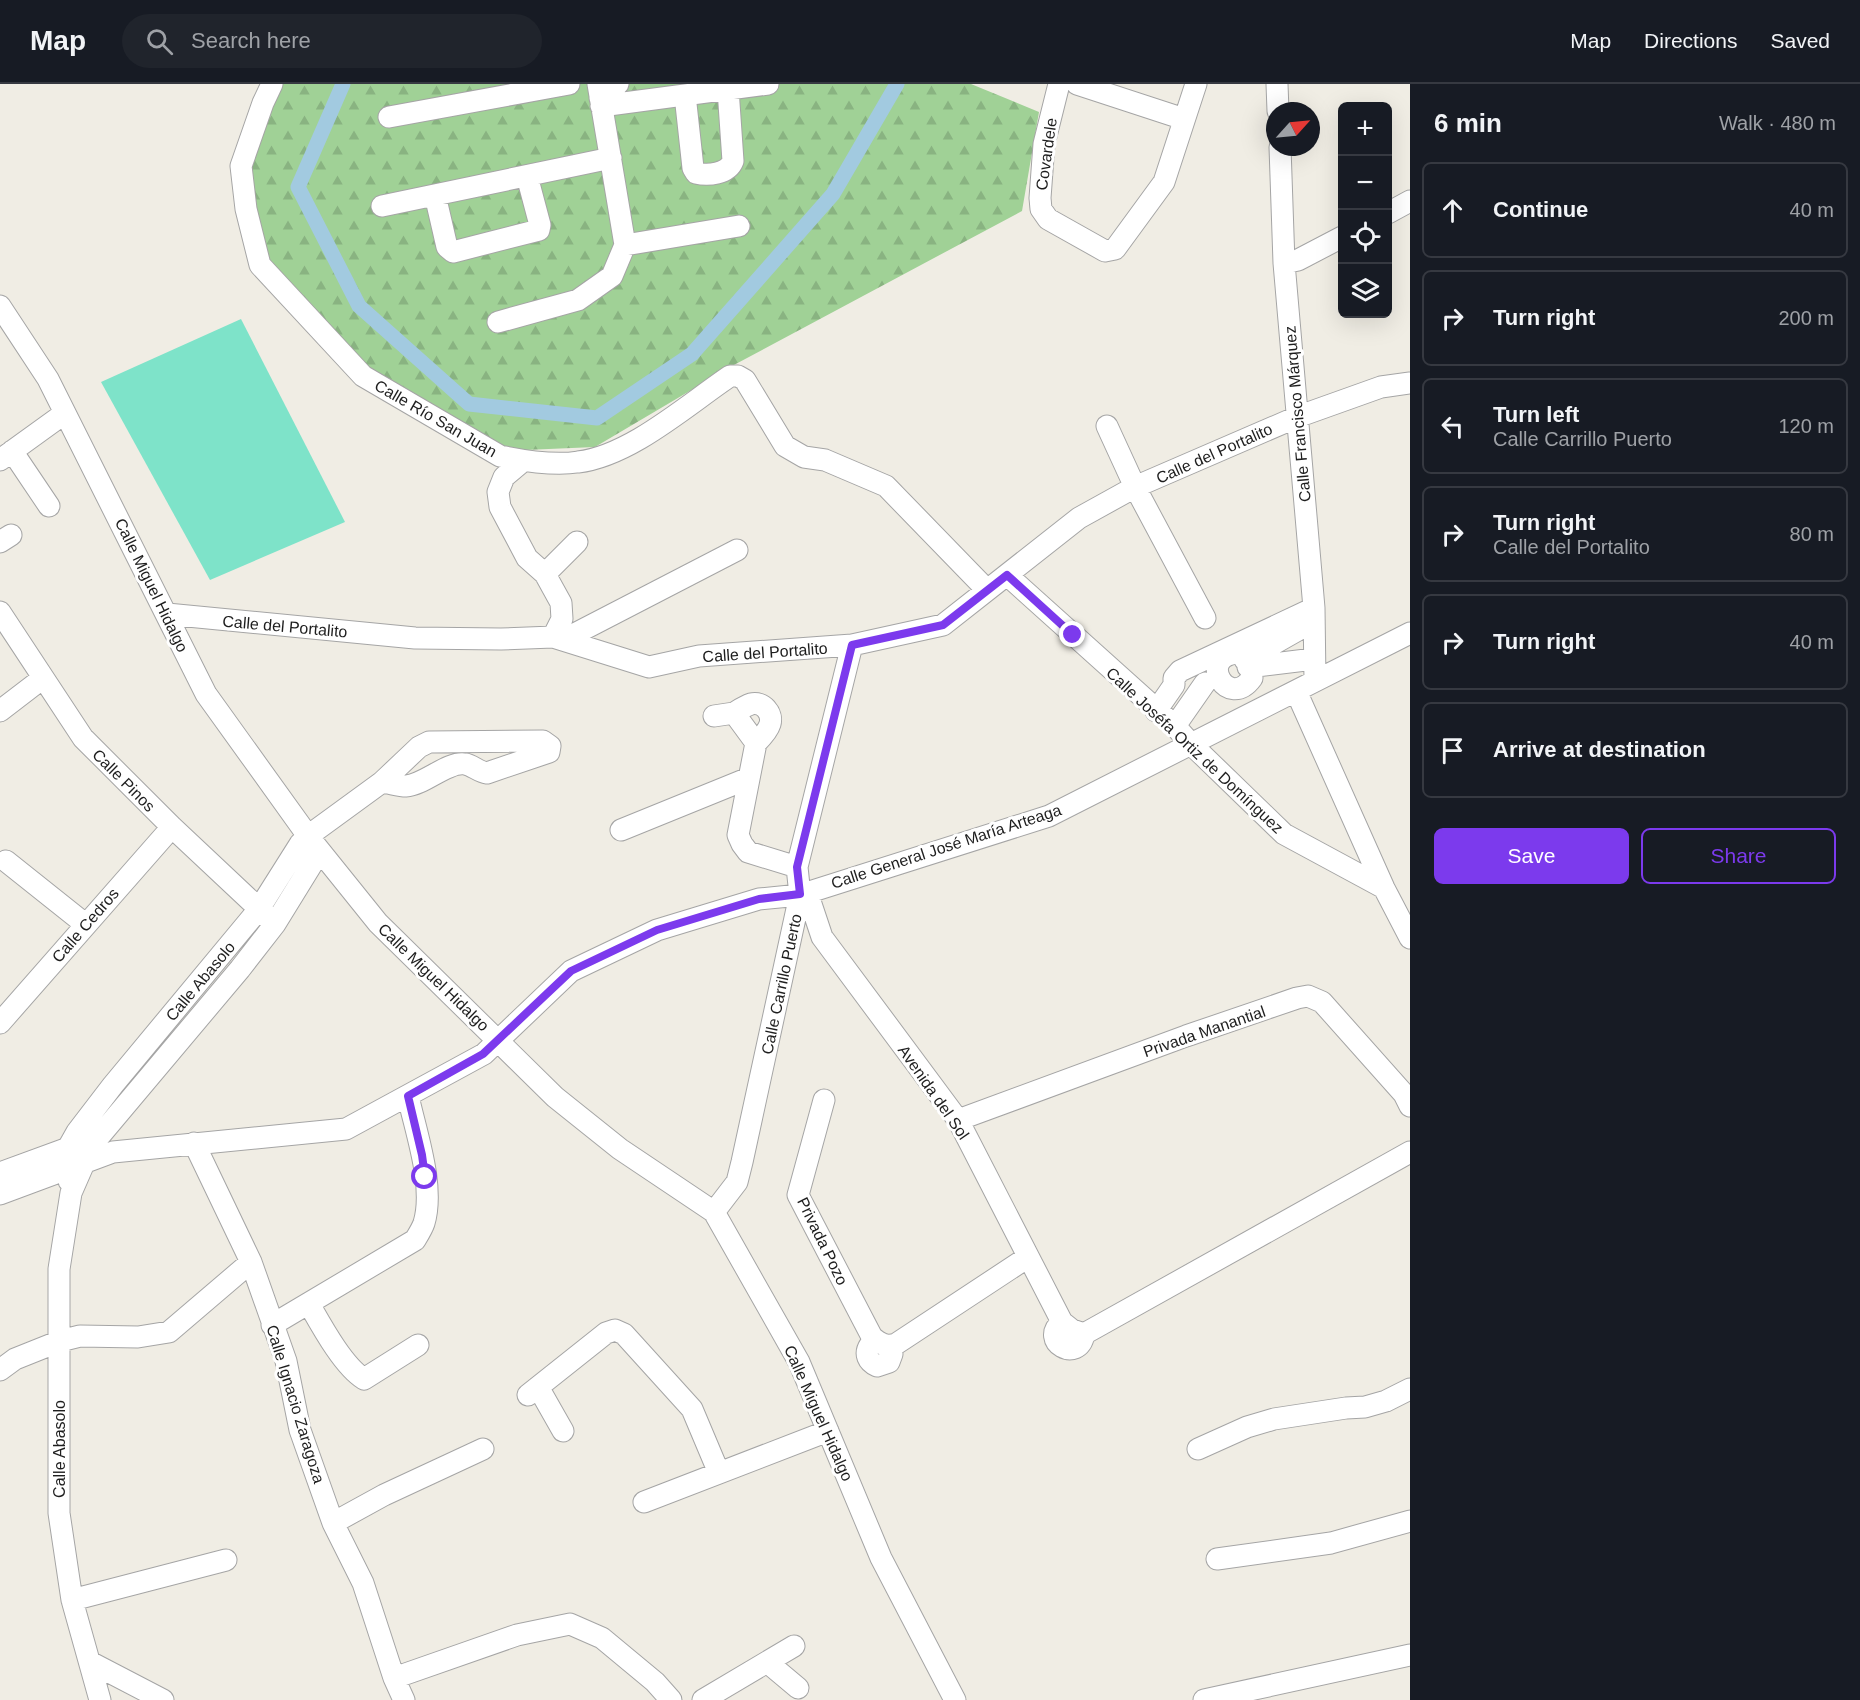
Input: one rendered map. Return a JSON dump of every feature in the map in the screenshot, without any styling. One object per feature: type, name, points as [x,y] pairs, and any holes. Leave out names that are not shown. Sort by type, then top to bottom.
[{"type":"street","name":"Calle Río San Juan","points":[[272,84],[241,166],[246,209],[260,265],[363,376],[500,456],[523,461],[576,463],[596,459],[633,443],[730,376],[738,376],[745,380],[785,446],[804,457],[825,460],[886,486],[987,590]]},
{"type":"street","points":[[389,117],[568,84]]},
{"type":"street","points":[[600,96],[618,84]]},
{"type":"street","points":[[600,96],[685,94],[768,84]]},
{"type":"street","name":"Covardele","points":[[1059,84],[1044,144],[1041,209],[1048,219],[1105,251],[1115,249],[1164,182],[1184,119]]},
{"type":"street","points":[[1077,84],[1184,119],[1196,84]]},
{"type":"street","points":[[1277,84],[1278,102]]},
{"type":"street","points":[[685,94],[693,168],[696,173],[702,175],[725,171],[730,168],[733,161],[728,89]]},
{"type":"street","points":[[498,322],[578,300],[612,276],[625,245],[600,96]]},
{"type":"street","name":"Calle Francisco Márquez","points":[[1280,156],[1284,263],[1314,615],[1315,681]]},
{"type":"street","points":[[382,206],[611,158]]},
{"type":"street","points":[[435,195],[447,247],[453,252],[539,230],[540,225],[526,176]]},
{"type":"street","points":[[1392,211],[1410,201]]},
{"type":"street","points":[[625,245],[739,226]]},
{"type":"street","points":[[1284,263],[1298,260],[1338,239]]},
{"type":"street","name":"Calle Miguel Hidalgo","points":[[0,306],[48,379],[206,694],[314,844],[378,923],[555,1097],[611,1142],[714,1212],[799,1362],[881,1558],[955,1700]]},
{"type":"street","name":"Calle del Portalito","points":[[167,614],[415,638],[558,639],[649,667],[699,656],[852,645],[943,625],[1079,518],[1135,488],[1297,417],[1381,387],[1410,383]]},
{"type":"street","points":[[49,506],[6,455],[65,413]]},
{"type":"street","points":[[1107,426],[1135,488],[1205,618]]},
{"type":"street","points":[[523,461],[504,477],[498,492],[500,507],[527,558],[545,574],[561,603],[562,620],[558,639]]},
{"type":"street","points":[[545,574],[577,542]]},
{"type":"street","points":[[558,639],[737,550]]},
{"type":"street","name":"Calle Joséfa Ortiz de Domínguez","points":[[1007,575],[1175,726],[1284,834],[1395,894]]},
{"type":"street","name":"Calle Pinos","points":[[0,612],[83,738],[172,827],[275,924]]},
{"type":"street","points":[[1245,660],[1314,615]]},
{"type":"street","name":"Calle General José María Arteaga","points":[[0,1173],[78,1155],[346,1129],[483,1054],[571,971],[657,930],[759,899],[803,893],[1049,816],[1410,633]]},
{"type":"street","name":"Calle Carrillo Puerto","points":[[714,1212],[737,1182],[803,893],[797,867],[852,645]]},
{"type":"street","points":[[1241,718],[1217,683],[1218,666],[1224,657],[1230,654],[1245,660],[1264,706]]},
{"type":"street","points":[[1156,711],[1174,685],[1174,678],[1179,671],[1245,660],[1314,659]]},
{"type":"street","points":[[1174,685],[1217,683],[1232,689],[1244,687],[1245,660]]},
{"type":"street","points":[[0,711],[43,678]]},
{"type":"street","points":[[1175,726],[1217,683]]},
{"type":"street","points":[[1296,691],[1395,894],[1410,938]]},
{"type":"street","points":[[724,714],[756,743],[738,836],[748,852],[797,867]]},
{"type":"street","name":"Calle Abasolo","points":[[78,1155],[106,1128],[275,924],[299,866],[300,844],[314,844],[419,747],[429,742],[543,741],[550,746],[549,752],[487,773],[465,764],[455,765],[407,786],[382,782]]},
{"type":"street","points":[[621,830],[749,778]]},
{"type":"street","name":"Calle Cedros","points":[[0,1023],[172,827]]},
{"type":"street","points":[[6,861],[85,924]]},
{"type":"street","name":"Calle Abasolo","points":[[100,1700],[72,1600],[59,1514],[59,1269],[78,1155],[93,1110],[259,909],[299,866]]},
{"type":"street","name":"Avenida del Sol","points":[[803,893],[822,938],[958,1120],[1028,1257],[1072,1329],[1410,1152]]},
{"type":"street","points":[[789,949],[813,945],[822,938]]},
{"type":"street","points":[[222,954],[240,969]]},
{"type":"street","name":"Privada Manantial","points":[[958,1120],[1186,1036],[1308,996],[1322,1002],[1404,1094],[1410,1106]]},
{"type":"street","points":[[273,1325],[415,1240],[424,1224],[428,1199],[422,1155],[408,1096]]},
{"type":"street","name":"Privada Pozo","points":[[824,1100],[798,1195],[872,1337],[883,1344],[896,1344],[1028,1257]]},
{"type":"street","points":[[93,1110],[106,1128]]},
{"type":"street","name":"Calle Ignacio Zaragoza","points":[[194,1143],[251,1262],[286,1361],[300,1430],[333,1523],[363,1583],[394,1678],[404,1700]]},
{"type":"street","name":"Calle General José María Arteaga","points":[[0,1194],[78,1155]]},
{"type":"street","points":[[0,1370],[15,1359],[60,1341],[80,1336],[138,1337],[170,1332],[251,1262]]},
{"type":"street","points":[[309,1304],[331,1341],[364,1379],[418,1345]]},
{"type":"street","points":[[563,1431],[533,1391],[606,1332],[615,1329],[624,1334],[692,1409],[719,1473]]},
{"type":"street","points":[[1198,1449],[1247,1427],[1274,1419],[1365,1407],[1386,1401],[1410,1389]]},
{"type":"street","points":[[644,1502],[828,1431]]},
{"type":"street","points":[[333,1523],[384,1495],[483,1449]]},
{"type":"street","points":[[1217,1559],[1331,1543],[1410,1521]]},
{"type":"street","points":[[72,1600],[226,1560]]},
{"type":"street","points":[[394,1678],[517,1635],[570,1624],[602,1638],[655,1682],[671,1700]]},
{"type":"street","points":[[703,1700],[794,1646]]},
{"type":"street","points":[[1204,1700],[1410,1655]]},
{"type":"street","points":[[90,1662],[163,1700]]},
{"type":"street","points":[[767,1662],[798,1688]]},
{"type":"green space","points":[[277,84],[971,84],[1039,112],[1022,211],[732,366],[595,447],[501,451],[369,373],[266,262],[247,162]]},
{"type":"green space","points":[[241,319],[345,522],[210,580],[101,382]]},
{"type":"waterway","points":[[343,84],[298,187],[359,306],[469,404],[597,418],[692,354],[833,194],[897,84]]},
{"type":"route","points":[[425,1177],[408,1096],[483,1054],[571,971],[657,930],[759,899],[800,894],[797,867],[852,645],[943,625],[1007,575],[1073,635]]}]
